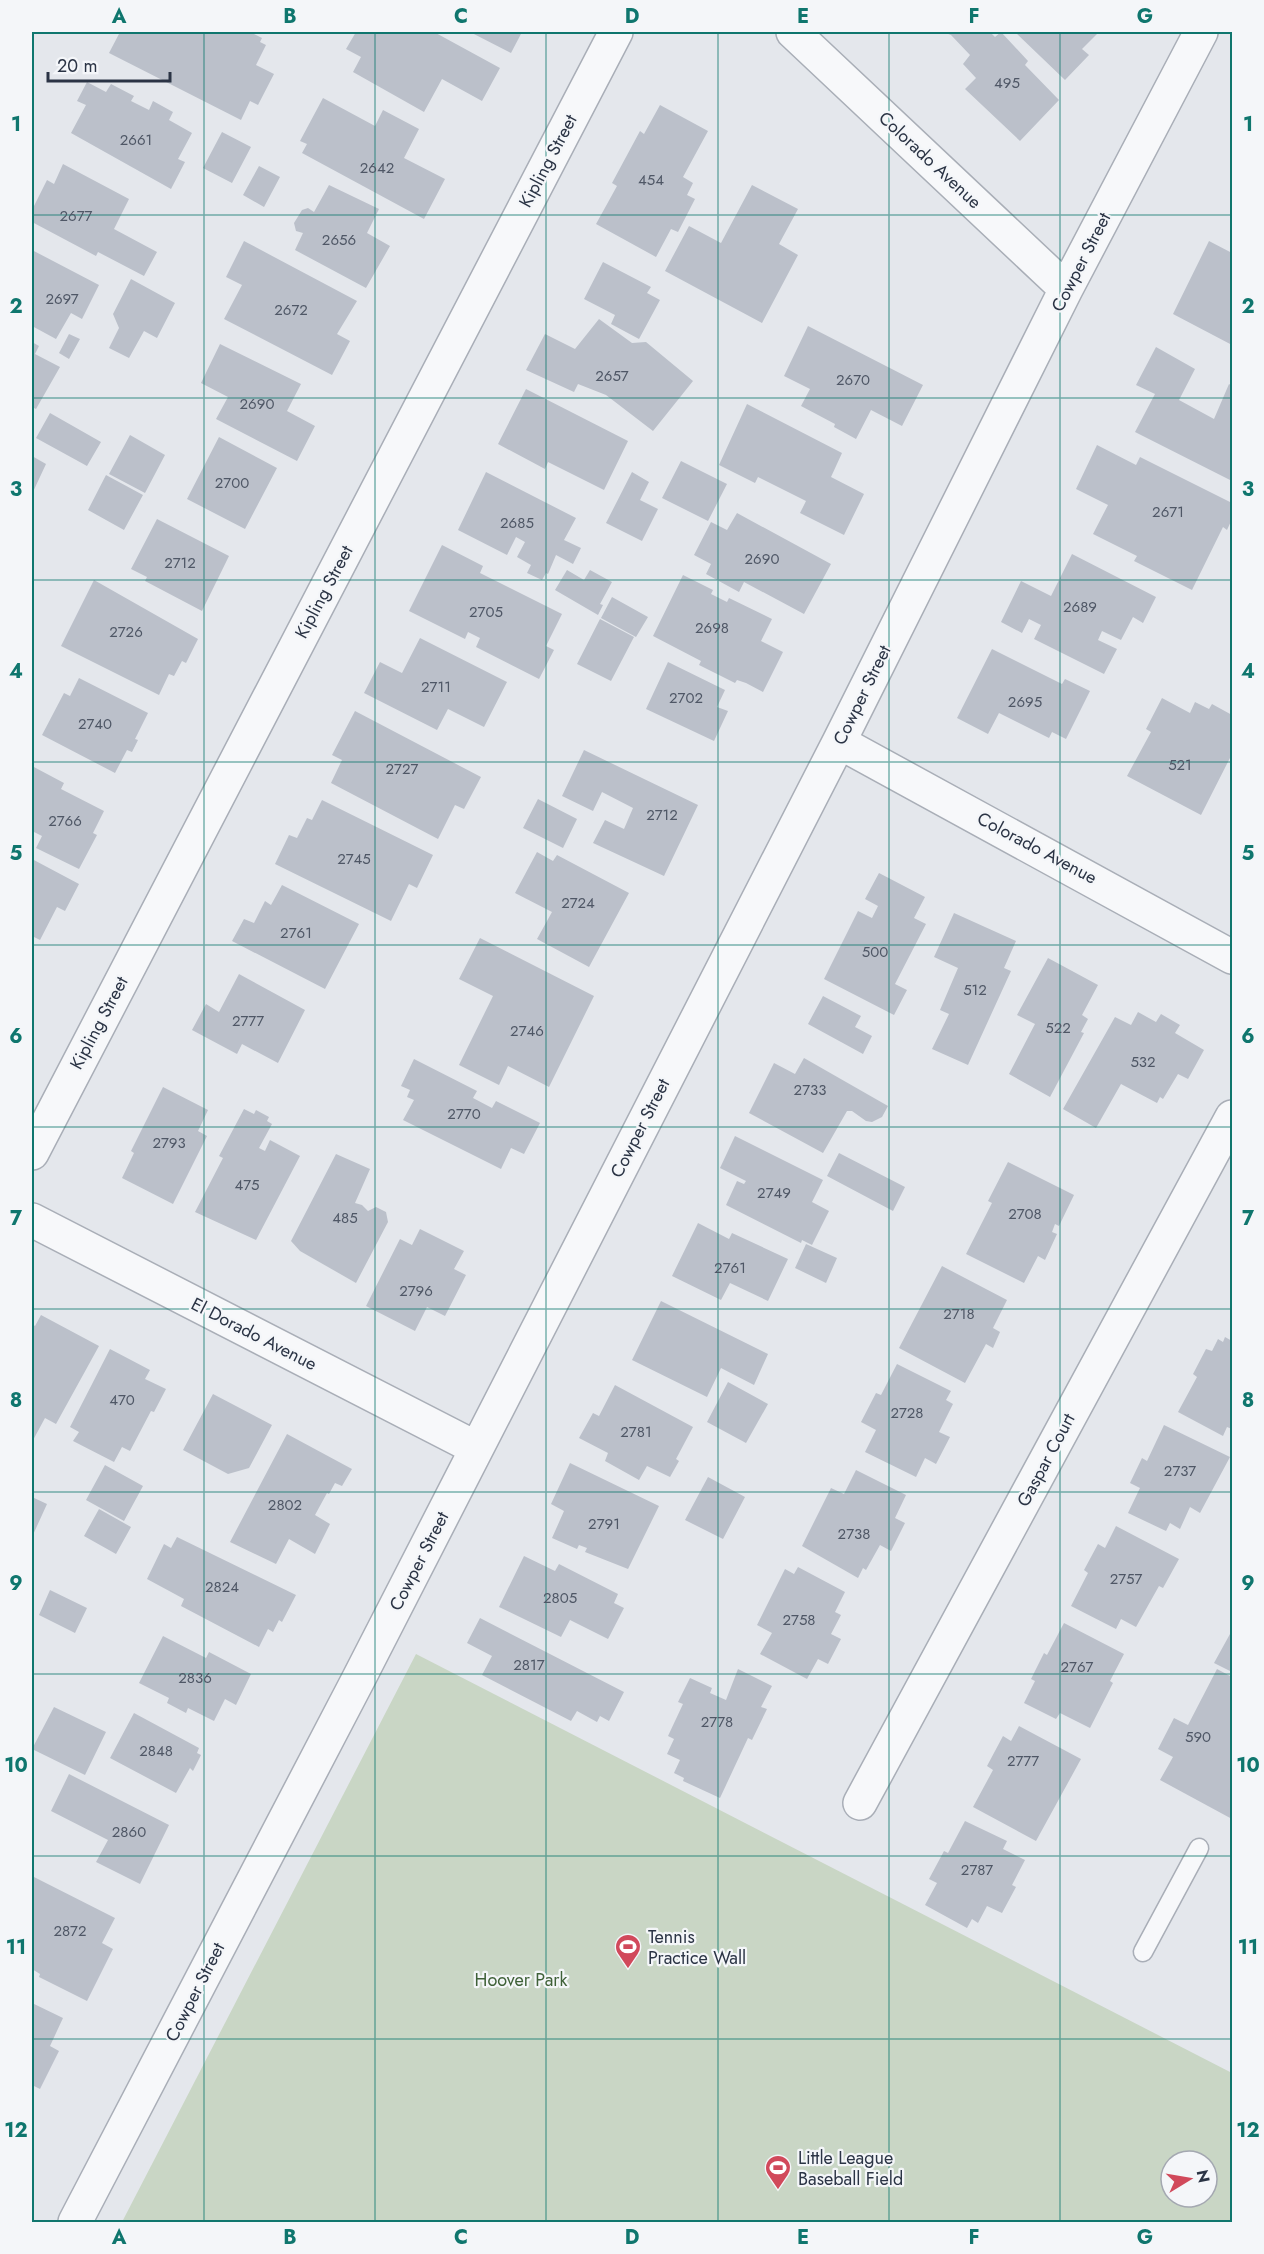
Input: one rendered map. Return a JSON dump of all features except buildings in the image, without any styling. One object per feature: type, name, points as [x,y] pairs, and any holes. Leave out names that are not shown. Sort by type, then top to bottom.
[{"type":"street","name":"Kipling Street","points":[[32,1153],[616,32]]},
{"type":"street","name":"Colorado Avenue","points":[[793,32],[1066,289]]},
{"type":"street","name":"Cowper Street","points":[[75,2223],[839,742],[1066,289],[1202,32]]},
{"type":"street","name":"Colorado Avenue","points":[[839,742],[1233,957]]},
{"type":"street","name":"Gaspar Court","points":[[860,1803],[1233,1117]]},
{"type":"street","name":"El Dorado Avenue","points":[[32,1220],[476,1448]]},
{"type":"lane","points":[[1143,1952],[1199,1848]]},
{"type":"green space","name":"Hoover Park","points":[[416,1654],[1232,2073],[1232,2222],[122,2222]]},
{"type":"place","name":"Tennis Practice Wall","points":[[628,1970]]},
{"type":"place","name":"Little League Baseball Field","points":[[778,2191]]}]
